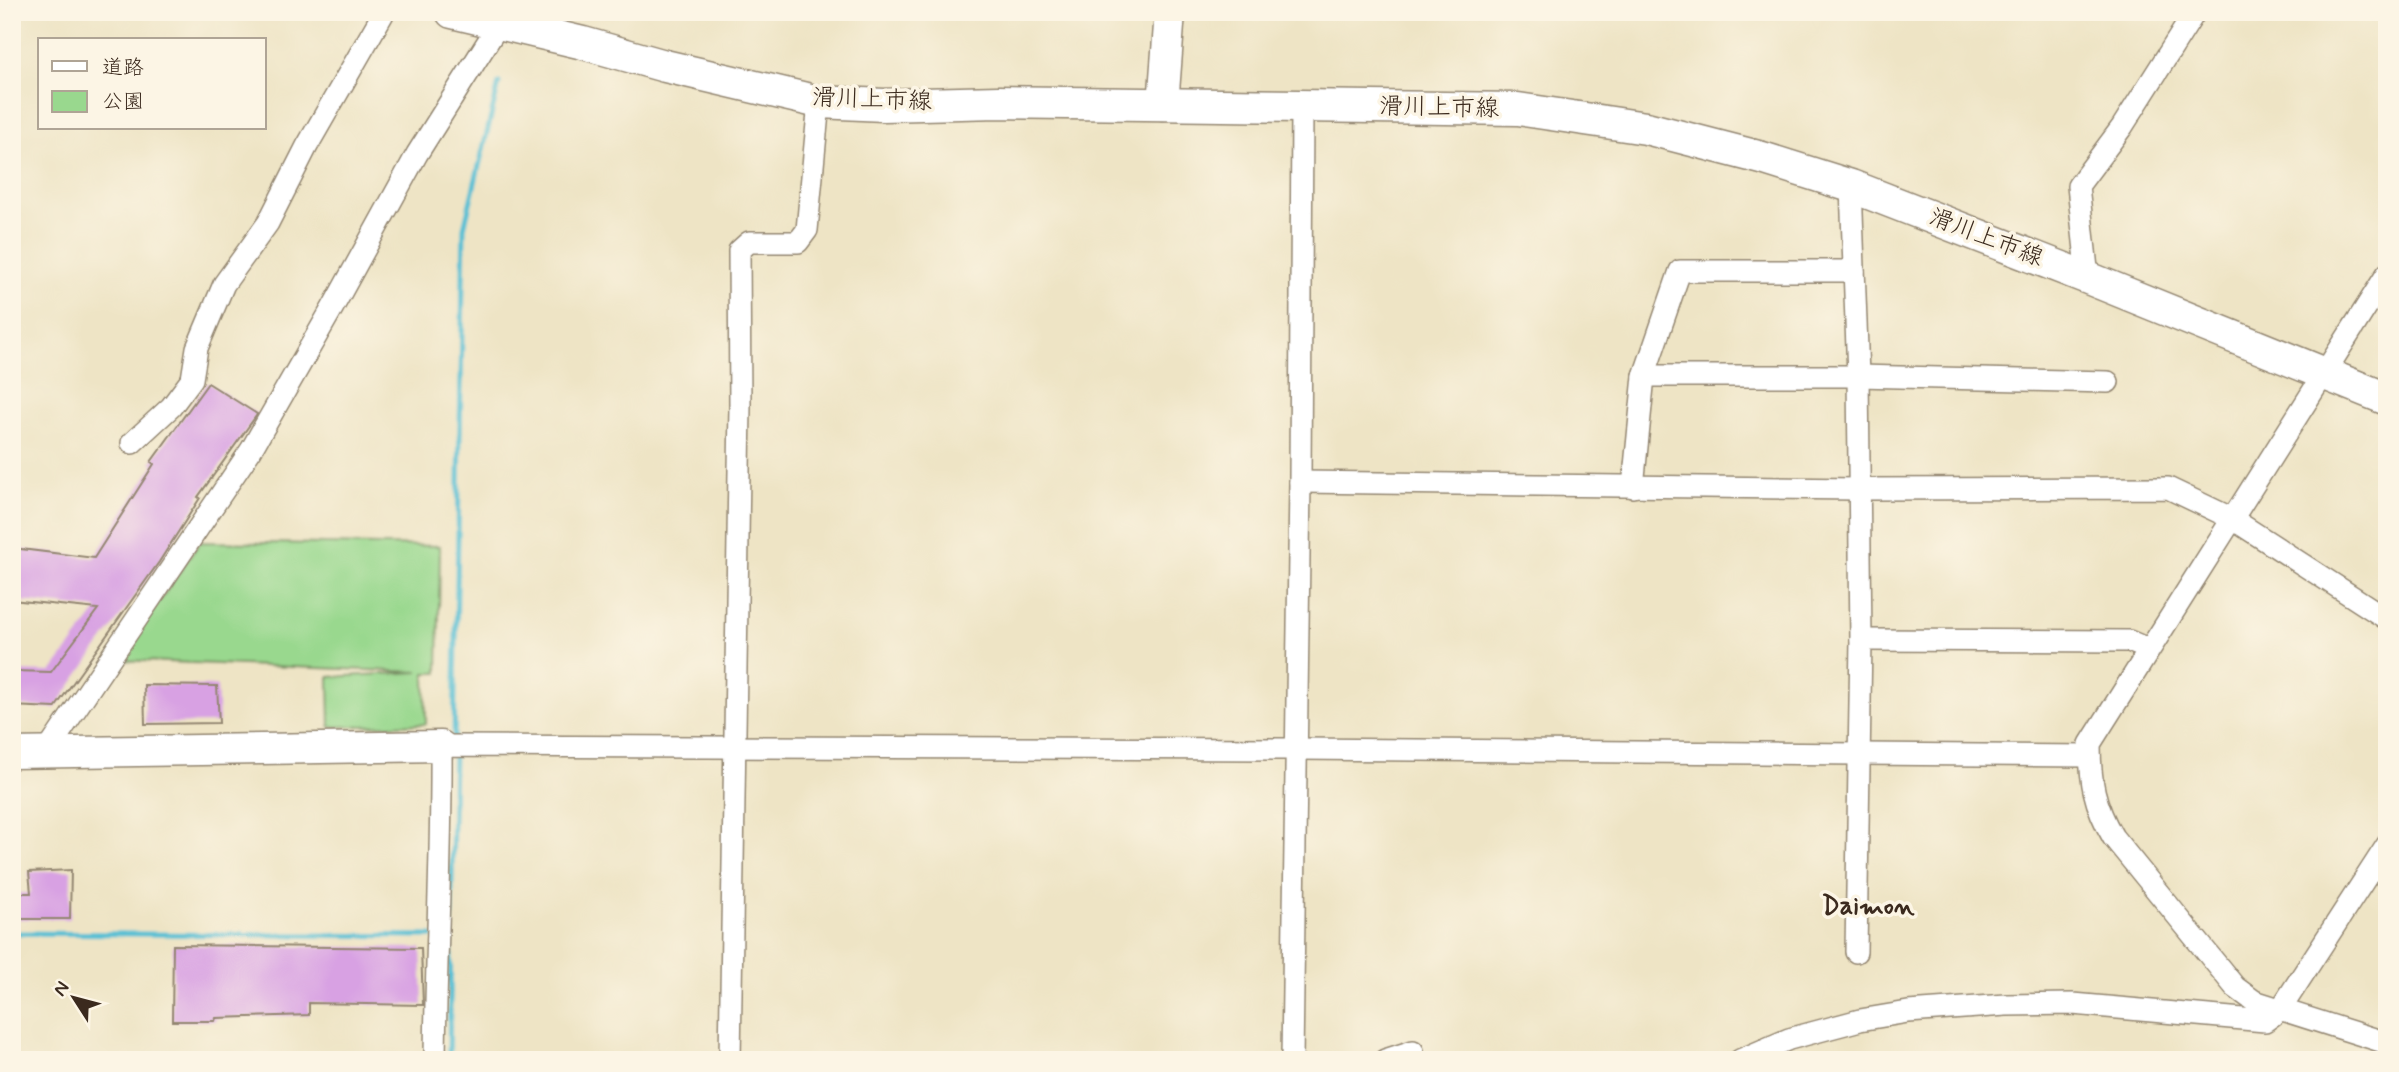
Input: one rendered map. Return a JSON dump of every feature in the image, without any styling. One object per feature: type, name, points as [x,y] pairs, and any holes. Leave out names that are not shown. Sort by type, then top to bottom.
[{"type":"main road","name":"滑川上市線","points":[[452,12],[819,102],[884,105],[998,102],[1518,109],[1646,128],[1851,186],[2387,399]]},
{"type":"street","points":[[132,443],[171,407],[192,379],[197,348],[224,284],[268,223],[307,146],[384,12]]},
{"type":"street","points":[[1163,105],[1170,12]]},
{"type":"street","points":[[2088,278],[2078,186],[2122,127],[2195,12]]},
{"type":"street","points":[[46,753],[251,450],[416,154],[499,24]]},
{"type":"street","points":[[730,1060],[739,251],[749,242],[798,242],[807,230],[819,102]]},
{"type":"street","points":[[1292,1060],[1302,106]]},
{"type":"street","points":[[1851,186],[1861,640],[1856,952]]},
{"type":"street","points":[[1633,487],[1644,376],[1680,271],[1854,271]]},
{"type":"street","points":[[2387,274],[2093,735],[2090,744],[2093,793],[2100,816],[2113,837],[2235,986],[2254,1001],[2387,1043]]},
{"type":"street","points":[[1644,376],[1857,376],[2108,382]]},
{"type":"street","points":[[1300,482],[1858,489],[2168,488],[2231,518],[2387,620]]},
{"type":"street","points":[[1861,640],[2129,641],[2148,649]]},
{"type":"street","points":[[435,1060],[436,952],[442,839],[440,746]]},
{"type":"street","points":[[12,753],[440,746],[735,746],[2090,756]]},
{"type":"street","points":[[1740,1060],[1789,1039],[1860,1020],[1908,1012],[2006,1005],[2073,1004],[2265,1021],[2280,1010],[2387,845]]},
{"type":"street","points":[[1385,1060],[1413,1051]]},
{"type":"green space","points":[[200,542],[440,546],[438,673],[425,673],[426,724],[330,727],[329,677],[419,672],[119,660]]},
{"type":"building","points":[[208,383],[257,414],[256,416],[198,497],[200,498],[159,562],[55,708],[12,706],[12,671],[51,672],[98,609],[12,600],[12,548],[94,558],[154,464],[151,462]]},
{"type":"building","points":[[144,685],[217,686],[219,723],[145,724]]},
{"type":"building","points":[[71,870],[70,919],[12,919],[12,893],[31,893],[29,872]]},
{"type":"building","points":[[173,945],[421,948],[423,1005],[309,1003],[309,1015],[172,1021]]},
{"type":"waterway","points":[[454,740],[464,228],[499,83]]},
{"type":"waterway","points":[[449,1060],[454,750]]},
{"type":"waterway","points":[[12,933],[432,936]]},
{"type":"district","name":"Daimon","points":[[1868,907]]}]
